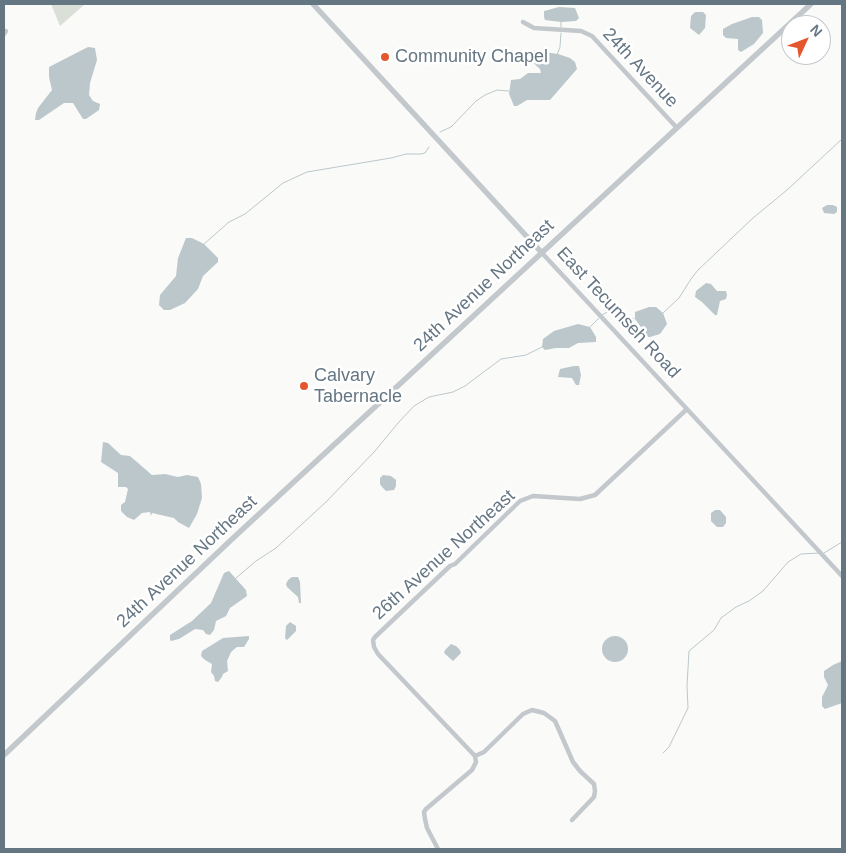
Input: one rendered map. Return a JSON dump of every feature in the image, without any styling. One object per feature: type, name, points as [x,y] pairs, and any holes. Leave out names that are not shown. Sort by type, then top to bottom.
[{"type":"street","name":"East Tecumseh Road","points":[[312,4],[842,576]]},
{"type":"street","name":"24th Avenue Northeast","points":[[4,755],[231,540],[811,4]]},
{"type":"street","name":"24th Avenue","points":[[523,22],[534,28],[581,30],[592,36],[677,128]]},
{"type":"street","name":"26th Avenue Northeast","points":[[475,756],[378,654],[373,640],[520,501],[532,496],[580,499],[595,495],[687,410]]},
{"type":"street","points":[[438,849],[427,828],[424,812],[428,806],[472,770],[476,762],[475,756],[484,752],[526,712],[535,710],[549,716],[558,728],[573,762],[594,784],[592,800],[572,820]]},
{"type":"shaded area","points":[[51,4],[85,4],[60,26]]},
{"type":"shaded area","points":[[559,7],[575,8],[579,18],[576,21],[561,22],[545,20],[544,11]]},
{"type":"shaded area","points":[[695,12],[703,12],[706,15],[705,28],[699,35],[690,28],[691,16]]},
{"type":"shaded area","points":[[752,17],[759,17],[762,20],[763,33],[754,44],[741,52],[738,50],[738,39],[726,38],[723,35],[723,29]]},
{"type":"shaded area","points":[[88,47],[95,48],[97,60],[90,83],[89,95],[93,101],[100,104],[99,110],[83,119],[73,103],[64,103],[39,120],[35,120],[38,108],[52,90],[49,67]]},
{"type":"shaded area","points":[[527,51],[558,54],[570,58],[575,62],[577,69],[550,100],[527,100],[514,106],[509,94],[511,80],[520,79],[528,73],[541,73],[540,69],[527,57]]},
{"type":"shaded area","points":[[827,205],[837,207],[837,212],[834,214],[824,213],[822,208]]},
{"type":"shaded area","points":[[186,238],[192,238],[204,244],[218,258],[218,262],[203,276],[198,289],[185,303],[170,310],[164,310],[159,305],[160,295],[176,276],[178,258]]},
{"type":"shaded area","points":[[706,283],[711,284],[717,291],[726,291],[726,299],[720,301],[717,315],[695,297],[696,291]]},
{"type":"shaded area","points":[[649,307],[656,307],[663,313],[667,324],[660,334],[648,337],[635,319],[635,312]]},
{"type":"shaded area","points":[[578,324],[590,327],[596,337],[596,342],[578,343],[569,348],[545,350],[542,347],[543,339],[554,331]]},
{"type":"shaded area","points":[[579,366],[581,375],[579,385],[576,385],[572,378],[558,377],[560,369]]},
{"type":"shaded area","points":[[103,442],[108,443],[121,455],[130,456],[152,475],[165,474],[178,477],[187,475],[198,477],[201,484],[202,498],[197,514],[189,528],[174,518],[152,513],[151,516],[150,512],[142,513],[134,520],[127,517],[121,511],[121,505],[125,502],[128,489],[126,487],[118,487],[118,473],[101,462]]},
{"type":"shaded area","points":[[383,475],[391,476],[396,480],[394,490],[386,491],[382,487],[380,478]]},
{"type":"shaded area","points":[[715,510],[720,510],[726,517],[726,523],[723,527],[717,527],[711,521],[711,513]]},
{"type":"shaded area","points":[[229,571],[246,590],[247,596],[230,608],[226,616],[216,621],[214,630],[210,635],[206,634],[203,630],[195,629],[179,639],[171,641],[170,635],[192,621],[211,603],[224,573]]},
{"type":"shaded area","points":[[292,577],[298,577],[300,582],[301,603],[299,603],[298,597],[287,587],[288,580]]},
{"type":"shaded area","points":[[290,622],[296,626],[296,631],[287,640],[285,638],[286,626]]},
{"type":"shaded area","points":[[249,636],[244,647],[237,647],[231,652],[227,661],[228,671],[223,674],[218,682],[215,681],[211,672],[212,664],[201,656],[202,651],[223,638]]},
{"type":"shaded area","points":[[615,636],[624,640],[628,649],[624,658],[615,662],[606,658],[602,649],[606,640]]},
{"type":"shaded area","points":[[451,644],[456,646],[461,653],[453,661],[444,653]]},
{"type":"shaded area","points":[[842,661],[842,703],[825,709],[822,706],[822,697],[828,685],[824,677],[824,671]]},
{"type":"waterway","points":[[561,22],[561,27]]},
{"type":"waterway","points":[[557,55],[560,47],[561,33]]},
{"type":"waterway","points":[[440,132],[451,127],[476,101],[485,95],[497,90],[509,91]]},
{"type":"waterway","points":[[663,313],[679,298],[698,270],[842,139]]},
{"type":"waterway","points":[[204,244],[229,222],[245,214],[283,183],[307,172],[406,154],[421,154],[425,153],[429,147]]},
{"type":"waterway","points":[[602,315],[609,311],[619,311],[634,319]]},
{"type":"waterway","points":[[590,327],[599,318]]},
{"type":"waterway","points":[[236,578],[256,561],[276,548],[326,502],[375,451],[414,406],[429,397],[453,392],[465,386],[501,359],[526,355],[542,347]]},
{"type":"waterway","points":[[824,553],[842,542]]},
{"type":"waterway","points":[[663,753],[669,747],[688,708],[689,651],[714,630],[721,618],[763,591],[788,562],[801,554],[820,553]]},
{"type":"place","name":"Community Chapel","points":[[385,57]]},
{"type":"place","name":"Calvary Tabernacle","points":[[304,386]]}]
